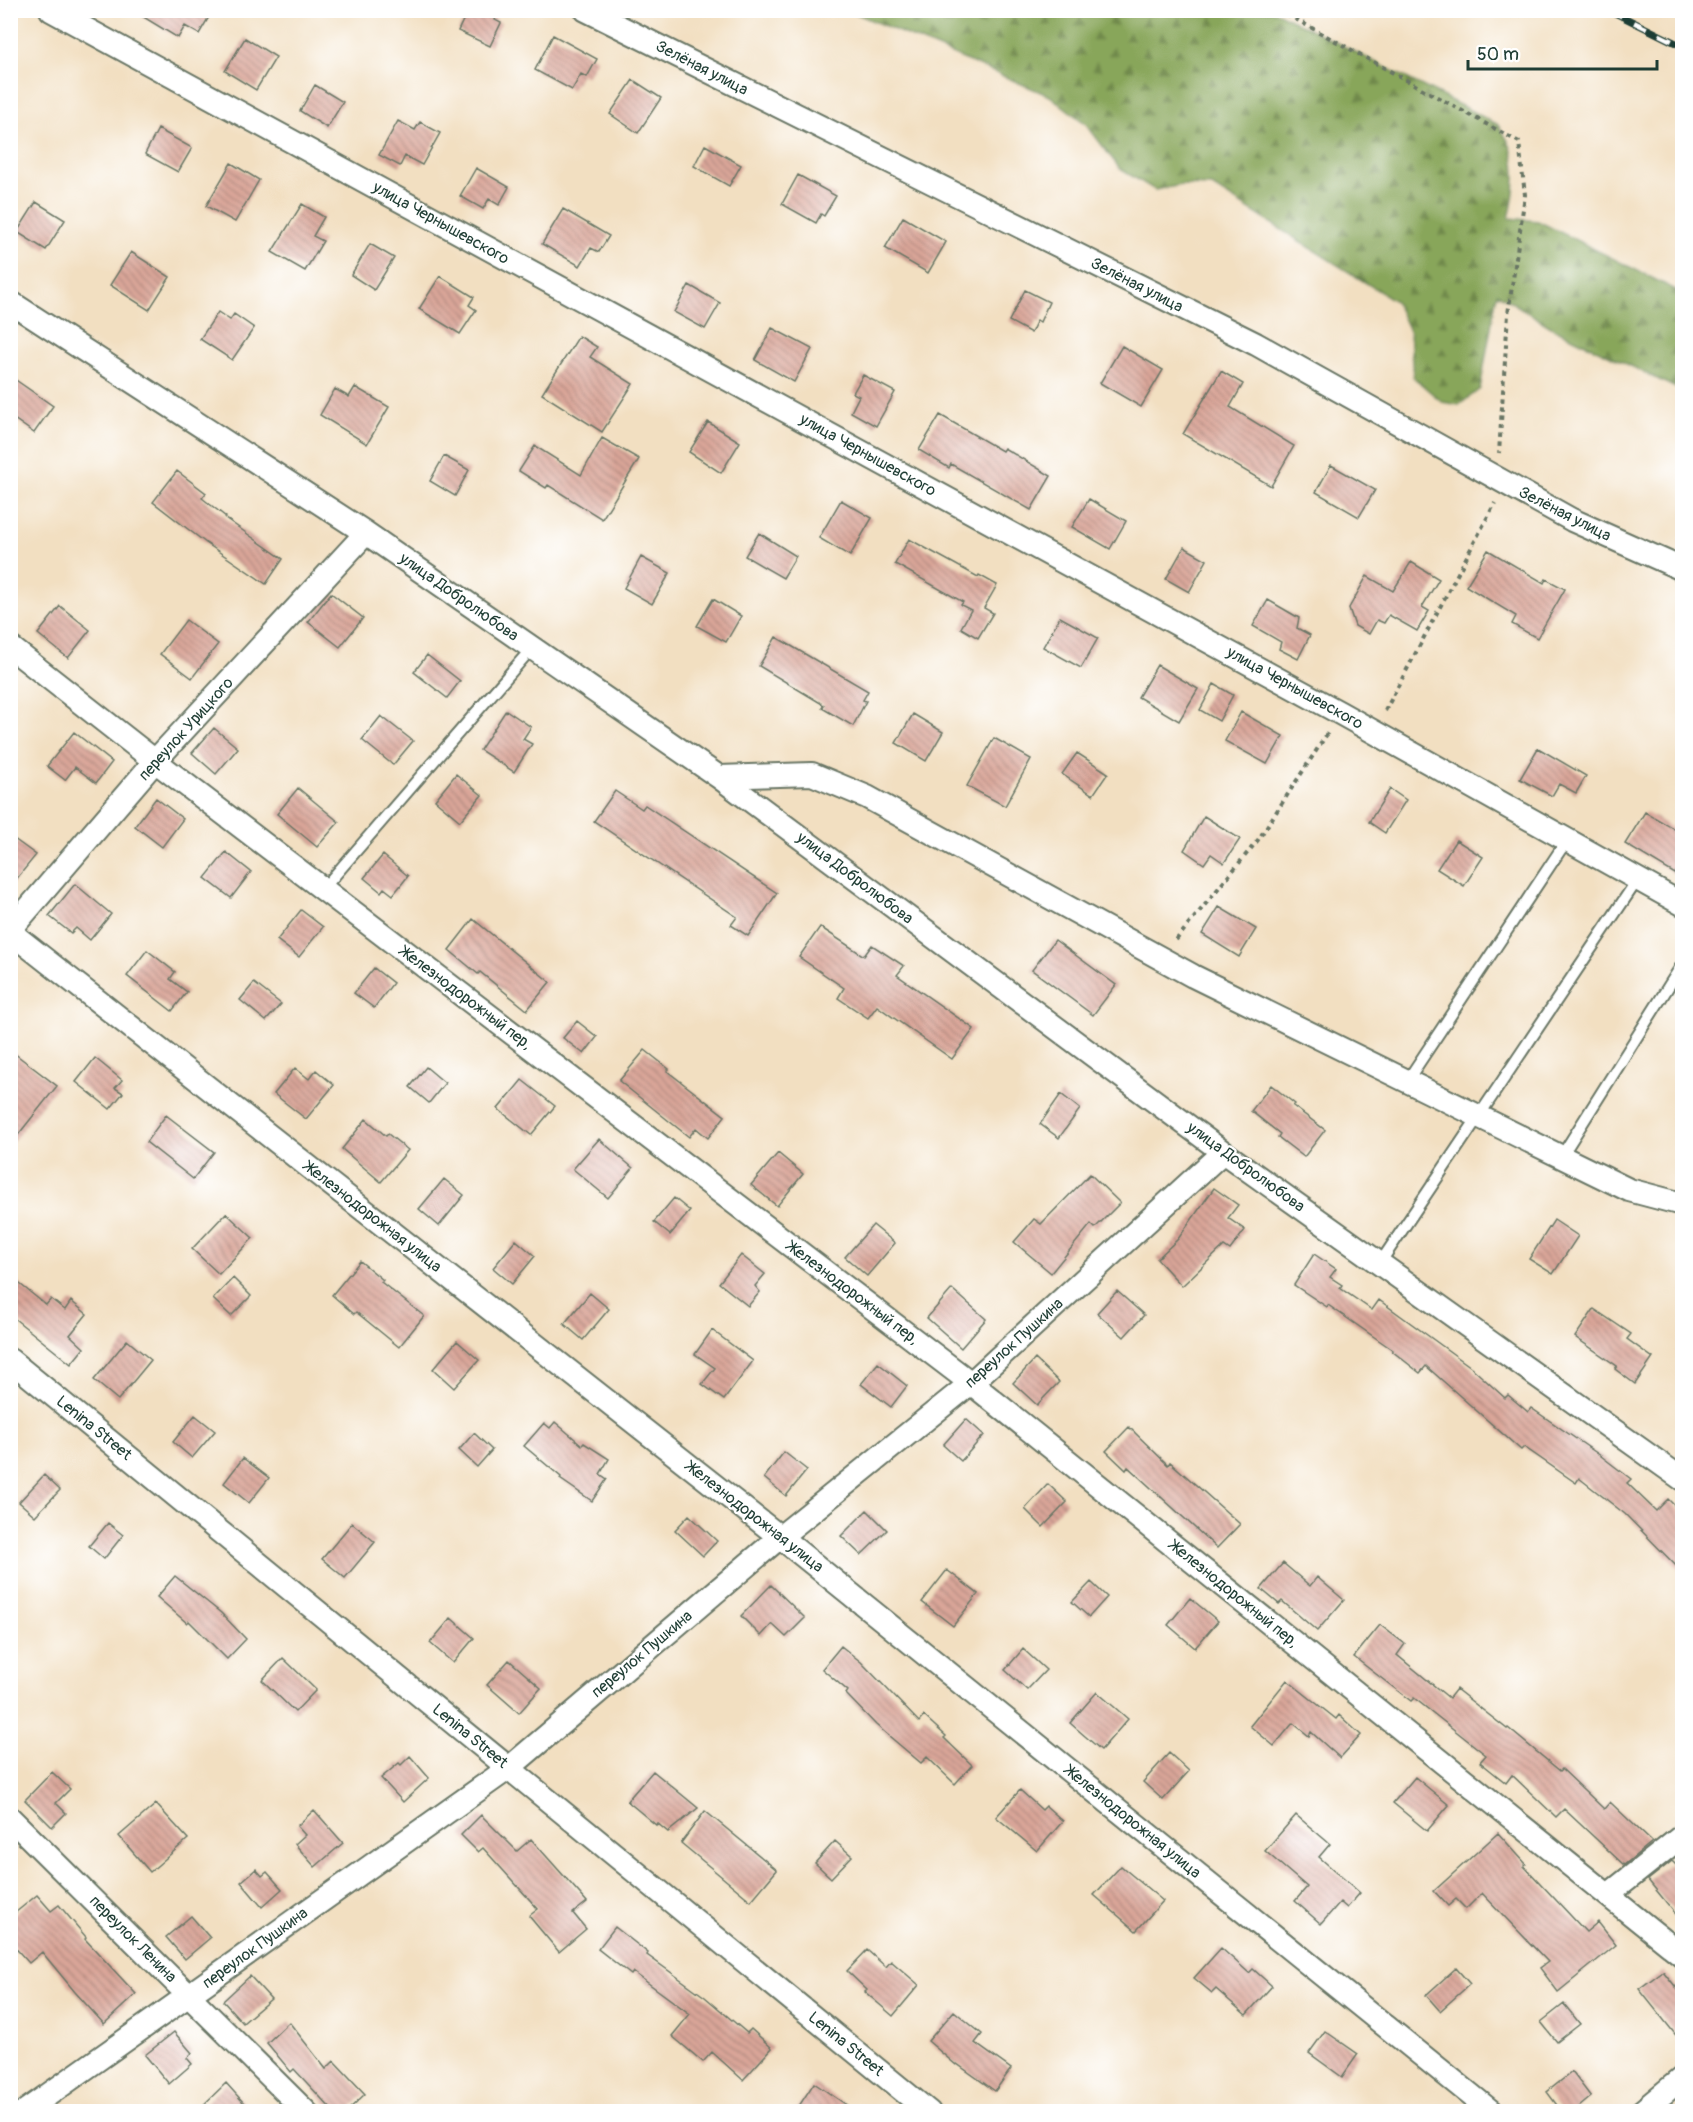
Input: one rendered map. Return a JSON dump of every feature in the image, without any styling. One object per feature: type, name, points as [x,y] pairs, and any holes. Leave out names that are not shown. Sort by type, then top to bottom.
[{"type":"street","name":"улица Чернышевского","points":[[51,10],[1374,731],[1683,904]]},
{"type":"street","name":"Зелёная улица","points":[[586,10],[1256,344],[1572,520],[1683,569]]},
{"type":"street","name":"улица Добролюбова","points":[[10,302],[366,533],[719,777],[1223,1152],[1683,1479]]},
{"type":"street","name":"переулок Урицкого","points":[[10,931],[155,761],[366,533]]},
{"type":"street","name":"Железнодорожный пер,","points":[[10,647],[155,761],[970,1383],[1683,1955]]},
{"type":"street","points":[[719,777],[812,774],[856,792],[1193,976],[1629,1190],[1683,1204]]},
{"type":"street","name":"Железнодорожная улица","points":[[10,931],[780,1537],[1492,2112]]},
{"type":"street","name":"переулок Пушкина","points":[[24,2112],[509,1768],[780,1537],[970,1383],[1223,1152]]},
{"type":"street","name":"Lenina Street","points":[[10,1360],[928,2112]]},
{"type":"street","name":"переулок Ленина","points":[[10,1818],[306,2112]]},
{"type":"street","points":[[1608,1895],[1683,1836]]},
{"type":"street","points":[[1641,2112],[1683,2078]]},
{"type":"lane","points":[[323,889],[532,648]]},
{"type":"lane","points":[[1407,1081],[1567,840]]},
{"type":"lane","points":[[1380,1263],[1638,879]]},
{"type":"lane","points":[[1561,1157],[1683,965]]},
{"type":"path","points":[[1279,10],[1519,142],[1525,195],[1508,314],[1501,481],[1374,731]]},
{"type":"path","points":[[1161,958],[1258,840],[1340,713]]},
{"type":"green space","points":[[850,11],[1275,11],[1497,124],[1508,141],[1514,159],[1514,190],[1509,218],[1538,221],[1682,293],[1682,391],[1551,327],[1497,293],[1480,389],[1459,405],[1442,402],[1413,377],[1410,333],[1395,301],[1212,186],[1182,185],[1155,190],[1120,169],[1086,124],[1050,96]]},
{"type":"building","points":[[132,10],[213,10],[199,34],[185,26],[178,38]]},
{"type":"building","points":[[468,10],[499,10],[495,20],[501,23],[490,46],[458,31]]},
{"type":"building","points":[[553,35],[597,59],[587,77],[581,74],[572,90],[535,70]]},
{"type":"building","points":[[245,38],[276,57],[256,90],[225,71]]},
{"type":"building","points":[[633,80],[661,98],[638,133],[610,114]]},
{"type":"building","points":[[315,85],[343,102],[327,128],[300,111]]},
{"type":"building","points":[[398,121],[415,130],[420,122],[440,133],[422,165],[405,156],[400,166],[379,155]]},
{"type":"building","points":[[158,129],[192,148],[178,172],[145,154]]},
{"type":"building","points":[[705,145],[741,165],[729,186],[694,166]]},
{"type":"building","points":[[231,163],[259,180],[235,222],[206,206]]},
{"type":"building","points":[[476,168],[509,187],[499,205],[489,199],[483,209],[460,196]]},
{"type":"building","points":[[798,175],[836,196],[824,216],[821,214],[816,223],[782,204]]},
{"type":"building","points":[[36,202],[65,220],[46,250],[17,232]]},
{"type":"building","points":[[302,204],[324,217],[313,236],[323,241],[305,271],[272,252]]},
{"type":"building","points":[[563,209],[609,236],[599,252],[591,248],[580,266],[542,244]]},
{"type":"building","points":[[903,217],[946,242],[928,273],[885,248]]},
{"type":"building","points":[[370,244],[394,258],[374,290],[351,275]]},
{"type":"building","points":[[131,252],[170,277],[149,310],[110,285]]},
{"type":"building","points":[[440,276],[474,297],[469,305],[476,310],[460,334],[419,309]]},
{"type":"building","points":[[689,285],[720,303],[705,329],[674,312]]},
{"type":"building","points":[[1025,290],[1049,302],[1040,322],[1037,320],[1031,333],[1009,321]]},
{"type":"building","points":[[218,312],[230,320],[234,314],[254,328],[232,360],[200,339]]},
{"type":"building","points":[[772,328],[812,349],[794,382],[755,360]]},
{"type":"building","points":[[579,336],[597,347],[590,357],[633,384],[602,432],[542,394]]},
{"type":"building","points":[[1122,346],[1163,370],[1141,407],[1100,383]]},
{"type":"building","points":[[1221,371],[1243,384],[1230,407],[1294,446],[1271,486],[1183,434]]},
{"type":"building","points":[[863,375],[895,392],[876,426],[851,412],[859,396],[853,393]]},
{"type":"building","points":[[10,376],[53,406],[34,433],[10,416]]},
{"type":"building","points":[[355,387],[389,407],[367,444],[320,415],[335,389],[349,397]]},
{"type":"building","points":[[940,415],[1002,451],[1004,448],[1051,476],[1031,510],[951,464],[949,468],[919,450]]},
{"type":"building","points":[[708,422],[740,442],[721,473],[689,452]]},
{"type":"building","points":[[602,438],[639,459],[602,519],[548,485],[546,488],[519,471],[535,446],[581,475]]},
{"type":"building","points":[[444,456],[469,470],[455,496],[430,481]]},
{"type":"building","points":[[1331,465],[1375,490],[1359,517],[1316,492]]},
{"type":"building","points":[[177,471],[206,493],[202,498],[225,518],[283,559],[266,584],[206,543],[153,502]]},
{"type":"building","points":[[1089,499],[1126,521],[1110,549],[1072,527]]},
{"type":"building","points":[[841,500],[872,518],[850,556],[819,538]]},
{"type":"building","points":[[759,533],[796,556],[783,578],[745,556]]},
{"type":"building","points":[[909,539],[997,585],[984,608],[993,613],[978,638],[961,628],[971,610],[961,605],[963,602],[895,564]]},
{"type":"building","points":[[1184,547],[1207,560],[1189,592],[1166,579]]},
{"type":"building","points":[[1488,550],[1544,583],[1546,579],[1565,589],[1537,638],[1512,624],[1516,616],[1466,586]]},
{"type":"building","points":[[641,557],[670,573],[652,604],[624,588]]},
{"type":"building","points":[[1411,562],[1439,579],[1422,607],[1429,611],[1417,631],[1389,615],[1384,623],[1377,620],[1369,634],[1355,626],[1349,608],[1367,576],[1393,591]]},
{"type":"building","points":[[331,593],[363,618],[340,647],[308,622]]},
{"type":"building","points":[[713,599],[741,616],[726,642],[697,626]]},
{"type":"building","points":[[1268,600],[1299,618],[1297,628],[1310,635],[1298,659],[1279,649],[1281,642],[1253,626]]},
{"type":"building","points":[[60,606],[90,630],[68,658],[38,634]]},
{"type":"building","points":[[1060,617],[1098,638],[1081,668],[1043,647]]},
{"type":"building","points":[[186,620],[218,644],[192,678],[160,654]]},
{"type":"building","points":[[776,637],[868,691],[863,700],[866,701],[853,726],[822,708],[824,705],[759,666]]},
{"type":"building","points":[[427,655],[460,681],[447,698],[414,672]]},
{"type":"building","points":[[1157,665],[1198,689],[1179,721],[1138,697]]},
{"type":"building","points":[[1214,684],[1233,695],[1219,721],[1200,710]]},
{"type":"building","points":[[506,710],[531,727],[523,739],[532,744],[514,772],[480,750]]},
{"type":"building","points":[[1241,712],[1283,736],[1267,764],[1225,741]]},
{"type":"building","points":[[913,714],[943,732],[926,761],[896,743]]},
{"type":"building","points":[[381,716],[413,741],[393,765],[362,740]]},
{"type":"building","points":[[214,728],[238,748],[216,774],[192,753]]},
{"type":"building","points":[[74,732],[112,762],[96,783],[75,767],[65,780],[47,766]]},
{"type":"building","points":[[994,738],[1031,759],[1005,806],[967,786]]},
{"type":"building","points":[[1538,748],[1586,776],[1576,793],[1559,784],[1552,796],[1520,779]]},
{"type":"building","points":[[1077,753],[1108,773],[1093,795],[1062,774]]},
{"type":"building","points":[[456,774],[482,795],[460,821],[435,800]]},
{"type":"building","points":[[298,788],[339,822],[317,847],[277,814]]},
{"type":"building","points":[[1390,789],[1406,800],[1385,833],[1369,822]]},
{"type":"building","points":[[615,791],[642,809],[645,805],[777,893],[748,936],[731,925],[737,917],[594,821]]},
{"type":"building","points":[[156,798],[183,819],[162,847],[135,826]]},
{"type":"building","points":[[1645,812],[1683,834],[1683,860],[1675,874],[1625,844]]},
{"type":"building","points":[[1204,816],[1240,839],[1224,863],[1211,854],[1204,864],[1184,850]]},
{"type":"building","points":[[10,836],[36,855],[10,887]]},
{"type":"building","points":[[1456,840],[1483,857],[1464,886],[1437,869]]},
{"type":"building","points":[[226,852],[251,872],[231,898],[205,878]]},
{"type":"building","points":[[383,855],[408,876],[393,895],[384,888],[381,892],[364,878]]},
{"type":"building","points":[[75,884],[111,914],[90,940],[76,928],[71,933],[49,916]]},
{"type":"building","points":[[1219,907],[1256,929],[1239,957],[1202,934]]},
{"type":"building","points":[[301,910],[323,927],[299,957],[277,940]]},
{"type":"building","points":[[473,919],[550,982],[527,1010],[449,950]]},
{"type":"building","points":[[820,927],[864,956],[872,945],[904,966],[897,975],[974,1029],[952,1059],[877,1006],[868,1018],[838,998],[844,988],[799,957]]},
{"type":"building","points":[[1055,940],[1116,985],[1093,1015],[1032,970]]},
{"type":"building","points":[[147,950],[175,972],[170,979],[187,992],[172,1011],[127,976]]},
{"type":"building","points":[[374,968],[393,983],[374,1008],[354,993]]},
{"type":"building","points":[[254,983],[281,1004],[266,1021],[240,1000]]},
{"type":"building","points":[[577,1021],[597,1037],[584,1054],[563,1038]]},
{"type":"building","points":[[10,1050],[57,1086],[10,1145]]},
{"type":"building","points":[[645,1050],[669,1069],[667,1071],[725,1116],[708,1138],[696,1128],[689,1137],[619,1081]]},
{"type":"building","points":[[95,1058],[122,1080],[115,1088],[123,1093],[110,1109],[76,1082]]},
{"type":"building","points":[[426,1067],[445,1083],[429,1103],[410,1087]]},
{"type":"building","points":[[295,1068],[309,1079],[316,1070],[334,1085],[306,1119],[274,1094]]},
{"type":"building","points":[[522,1080],[555,1106],[531,1135],[498,1109]]},
{"type":"building","points":[[1271,1085],[1295,1104],[1293,1106],[1325,1130],[1304,1157],[1278,1137],[1280,1134],[1251,1111]]},
{"type":"building","points":[[1061,1094],[1080,1109],[1059,1138],[1040,1124]]},
{"type":"building","points":[[166,1115],[214,1152],[193,1179],[146,1142]]},
{"type":"building","points":[[366,1119],[386,1136],[388,1134],[408,1150],[381,1182],[342,1149]]},
{"type":"building","points":[[599,1139],[633,1168],[608,1198],[573,1169]]},
{"type":"building","points":[[778,1153],[803,1174],[777,1206],[751,1185]]},
{"type":"building","points":[[1090,1174],[1120,1203],[1095,1228],[1091,1224],[1051,1273],[1014,1242],[1034,1219],[1041,1224]]},
{"type":"building","points":[[444,1179],[464,1195],[439,1226],[419,1209]]},
{"type":"building","points":[[1214,1188],[1238,1205],[1228,1218],[1245,1230],[1230,1250],[1224,1246],[1182,1286],[1157,1259],[1178,1239]]},
{"type":"building","points":[[674,1198],[690,1211],[670,1235],[654,1222]]},
{"type":"building","points":[[226,1213],[253,1238],[219,1274],[192,1249]]},
{"type":"building","points":[[1554,1220],[1578,1236],[1553,1274],[1529,1259]]},
{"type":"building","points":[[873,1225],[895,1243],[867,1276],[845,1257]]},
{"type":"building","points":[[516,1240],[535,1256],[512,1284],[493,1268]]},
{"type":"building","points":[[1314,1254],[1336,1269],[1330,1277],[1342,1285],[1340,1288],[1372,1310],[1379,1300],[1471,1367],[1505,1398],[1508,1395],[1528,1412],[1531,1408],[1601,1456],[1631,1479],[1627,1483],[1656,1511],[1668,1499],[1683,1514],[1683,1573],[1625,1514],[1579,1478],[1576,1483],[1524,1447],[1521,1450],[1426,1366],[1420,1373],[1393,1350],[1328,1305],[1327,1307],[1294,1285]]},
{"type":"building","points":[[741,1255],[765,1274],[755,1286],[760,1292],[748,1306],[719,1283]]},
{"type":"building","points":[[360,1261],[383,1280],[381,1282],[424,1316],[399,1347],[332,1295]]},
{"type":"building","points":[[10,1276],[46,1305],[51,1299],[65,1310],[71,1301],[87,1314],[70,1335],[84,1348],[71,1364],[10,1315]]},
{"type":"building","points":[[233,1278],[251,1296],[231,1316],[213,1299]]},
{"type":"building","points":[[952,1289],[986,1319],[961,1348],[927,1318]]},
{"type":"building","points":[[1117,1291],[1144,1315],[1124,1337],[1097,1313]]},
{"type":"building","points":[[590,1293],[609,1309],[583,1340],[564,1324]]},
{"type":"building","points":[[1594,1309],[1631,1334],[1627,1339],[1653,1358],[1635,1384],[1615,1369],[1617,1366],[1575,1337]]},
{"type":"building","points":[[712,1330],[753,1361],[724,1400],[702,1384],[715,1368],[695,1354]]},
{"type":"building","points":[[127,1340],[151,1360],[118,1400],[94,1380]]},
{"type":"building","points":[[457,1341],[479,1360],[454,1388],[433,1369]]},
{"type":"building","points":[[1035,1359],[1059,1382],[1037,1405],[1013,1383]]},
{"type":"building","points":[[878,1363],[907,1386],[891,1407],[861,1384]]},
{"type":"building","points":[[195,1415],[215,1431],[192,1458],[173,1442]]},
{"type":"building","points":[[966,1419],[984,1435],[961,1461],[943,1445]]},
{"type":"building","points":[[555,1422],[582,1445],[584,1443],[609,1459],[600,1474],[607,1479],[592,1501],[560,1479],[561,1477],[524,1446],[544,1423],[550,1428]]},
{"type":"building","points":[[1129,1427],[1168,1465],[1170,1462],[1240,1524],[1217,1548],[1128,1467],[1126,1470],[1106,1451]]},
{"type":"building","points":[[474,1433],[492,1450],[477,1467],[459,1450]]},
{"type":"building","points":[[784,1452],[807,1470],[786,1496],[764,1478]]},
{"type":"building","points":[[243,1458],[269,1478],[249,1503],[224,1483]]},
{"type":"building","points":[[44,1475],[60,1490],[35,1516],[19,1502]]},
{"type":"building","points":[[1048,1484],[1067,1502],[1043,1527],[1025,1509]]},
{"type":"building","points":[[867,1510],[887,1530],[861,1555],[841,1536]]},
{"type":"building","points":[[689,1515],[717,1541],[703,1556],[675,1530]]},
{"type":"building","points":[[108,1523],[123,1535],[104,1559],[89,1546]]},
{"type":"building","points":[[352,1523],[375,1542],[345,1578],[322,1559]]},
{"type":"building","points":[[1283,1563],[1310,1586],[1317,1577],[1344,1600],[1317,1631],[1282,1601],[1279,1604],[1261,1589]]},
{"type":"building","points":[[947,1570],[978,1594],[953,1626],[922,1602]]},
{"type":"building","points":[[175,1576],[221,1613],[246,1639],[227,1659],[189,1621],[187,1623],[157,1597]]},
{"type":"building","points":[[1091,1582],[1107,1597],[1089,1617],[1072,1602]]},
{"type":"building","points":[[771,1585],[805,1618],[786,1637],[772,1624],[761,1636],[741,1616]]},
{"type":"building","points":[[1190,1598],[1218,1621],[1195,1648],[1168,1625]]},
{"type":"building","points":[[451,1618],[474,1638],[453,1663],[430,1643]]},
{"type":"building","points":[[1380,1625],[1405,1644],[1397,1655],[1449,1698],[1456,1689],[1560,1771],[1562,1769],[1604,1809],[1610,1802],[1652,1842],[1624,1865],[1564,1809],[1556,1817],[1512,1775],[1506,1783],[1480,1762],[1486,1755],[1414,1698],[1411,1701],[1354,1657]]},
{"type":"building","points":[[841,1646],[861,1662],[919,1722],[924,1716],[972,1765],[955,1784],[927,1757],[921,1763],[876,1725],[846,1694],[848,1691],[822,1669]]},
{"type":"building","points":[[1023,1649],[1046,1670],[1027,1690],[1005,1670]]},
{"type":"building","points":[[283,1658],[316,1690],[295,1712],[262,1680]]},
{"type":"building","points":[[509,1660],[541,1688],[519,1713],[487,1685]]},
{"type":"building","points":[[1287,1680],[1336,1719],[1339,1715],[1361,1735],[1340,1758],[1311,1732],[1309,1736],[1293,1723],[1274,1746],[1250,1726]]},
{"type":"building","points":[[1097,1692],[1128,1719],[1101,1750],[1070,1723]]},
{"type":"building","points":[[1169,1753],[1189,1771],[1163,1800],[1143,1782]]},
{"type":"building","points":[[410,1756],[429,1778],[403,1802],[381,1778]]},
{"type":"building","points":[[653,1771],[698,1808],[668,1832],[627,1801]]},
{"type":"building","points":[[52,1772],[70,1789],[56,1803],[66,1813],[52,1827],[25,1800]]},
{"type":"building","points":[[1415,1777],[1449,1805],[1427,1831],[1393,1803]]},
{"type":"building","points":[[1020,1790],[1042,1810],[1046,1806],[1063,1821],[1037,1851],[996,1817]]},
{"type":"building","points":[[156,1804],[188,1839],[150,1872],[119,1836]]},
{"type":"building","points":[[314,1810],[343,1843],[315,1867],[295,1844],[305,1835],[297,1826]]},
{"type":"building","points":[[705,1811],[777,1870],[751,1901],[681,1843]]},
{"type":"building","points":[[481,1815],[517,1851],[531,1839],[587,1902],[573,1913],[586,1929],[559,1952],[529,1916],[538,1909],[483,1848],[478,1852],[461,1835]]},
{"type":"building","points":[[1296,1815],[1330,1844],[1319,1857],[1360,1893],[1347,1908],[1340,1902],[1321,1924],[1295,1901],[1307,1887],[1265,1851]]},
{"type":"building","points":[[1498,1833],[1526,1864],[1524,1866],[1586,1932],[1598,1922],[1616,1945],[1558,1992],[1540,1968],[1548,1962],[1482,1893],[1466,1909],[1456,1899],[1448,1906],[1434,1891]]},
{"type":"building","points":[[835,1841],[852,1856],[831,1878],[815,1863]]},
{"type":"building","points":[[1672,1861],[1683,1872],[1683,1923],[1648,1880]]},
{"type":"building","points":[[1121,1866],[1163,1901],[1136,1931],[1094,1895]]},
{"type":"building","points":[[256,1869],[262,1876],[267,1872],[282,1889],[262,1907],[241,1882]]},
{"type":"building","points":[[37,1895],[51,1911],[59,1905],[86,1937],[85,1939],[136,1994],[104,2024],[42,1952],[29,1963],[10,1942],[10,1917]]},
{"type":"building","points":[[191,1916],[210,1938],[185,1959],[166,1937]]},
{"type":"building","points":[[615,1927],[747,2033],[751,2029],[772,2048],[743,2080],[712,2052],[703,2062],[672,2036],[690,2014],[633,1972],[631,1975],[598,1949]]},
{"type":"building","points":[[1221,1948],[1249,1973],[1253,1969],[1272,1986],[1246,2015],[1216,1989],[1212,1993],[1194,1978]]},
{"type":"building","points":[[867,1950],[886,1967],[891,1961],[919,1985],[893,2016],[865,1992],[867,1990],[847,1971]]},
{"type":"building","points":[[1456,1968],[1470,1984],[1440,2011],[1426,1995]]},
{"type":"building","points":[[1663,1971],[1683,1996],[1683,2044],[1639,1989]]},
{"type":"building","points":[[250,1976],[271,1999],[243,2023],[223,2001]]},
{"type":"building","points":[[1564,2004],[1580,2024],[1557,2042],[1541,2022]]},
{"type":"building","points":[[954,2011],[982,2034],[975,2043],[1011,2069],[995,2091],[956,2065],[928,2041]]},
{"type":"building","points":[[289,2022],[326,2069],[334,2061],[365,2094],[346,2112],[334,2112],[294,2069],[291,2072],[267,2043]]},
{"type":"building","points":[[1325,2031],[1358,2054],[1342,2077],[1309,2053]]},
{"type":"building","points":[[174,2032],[192,2053],[187,2058],[192,2064],[169,2084],[145,2055]]},
{"type":"building","points":[[1572,2072],[1591,2097],[1573,2112],[1562,2112],[1547,2092]]},
{"type":"building","points":[[226,2083],[252,2112],[196,2112]]},
{"type":"building","points":[[814,2083],[857,2112],[795,2112]]},
{"type":"railway","points":[[1609,10],[1682,46]]}]
